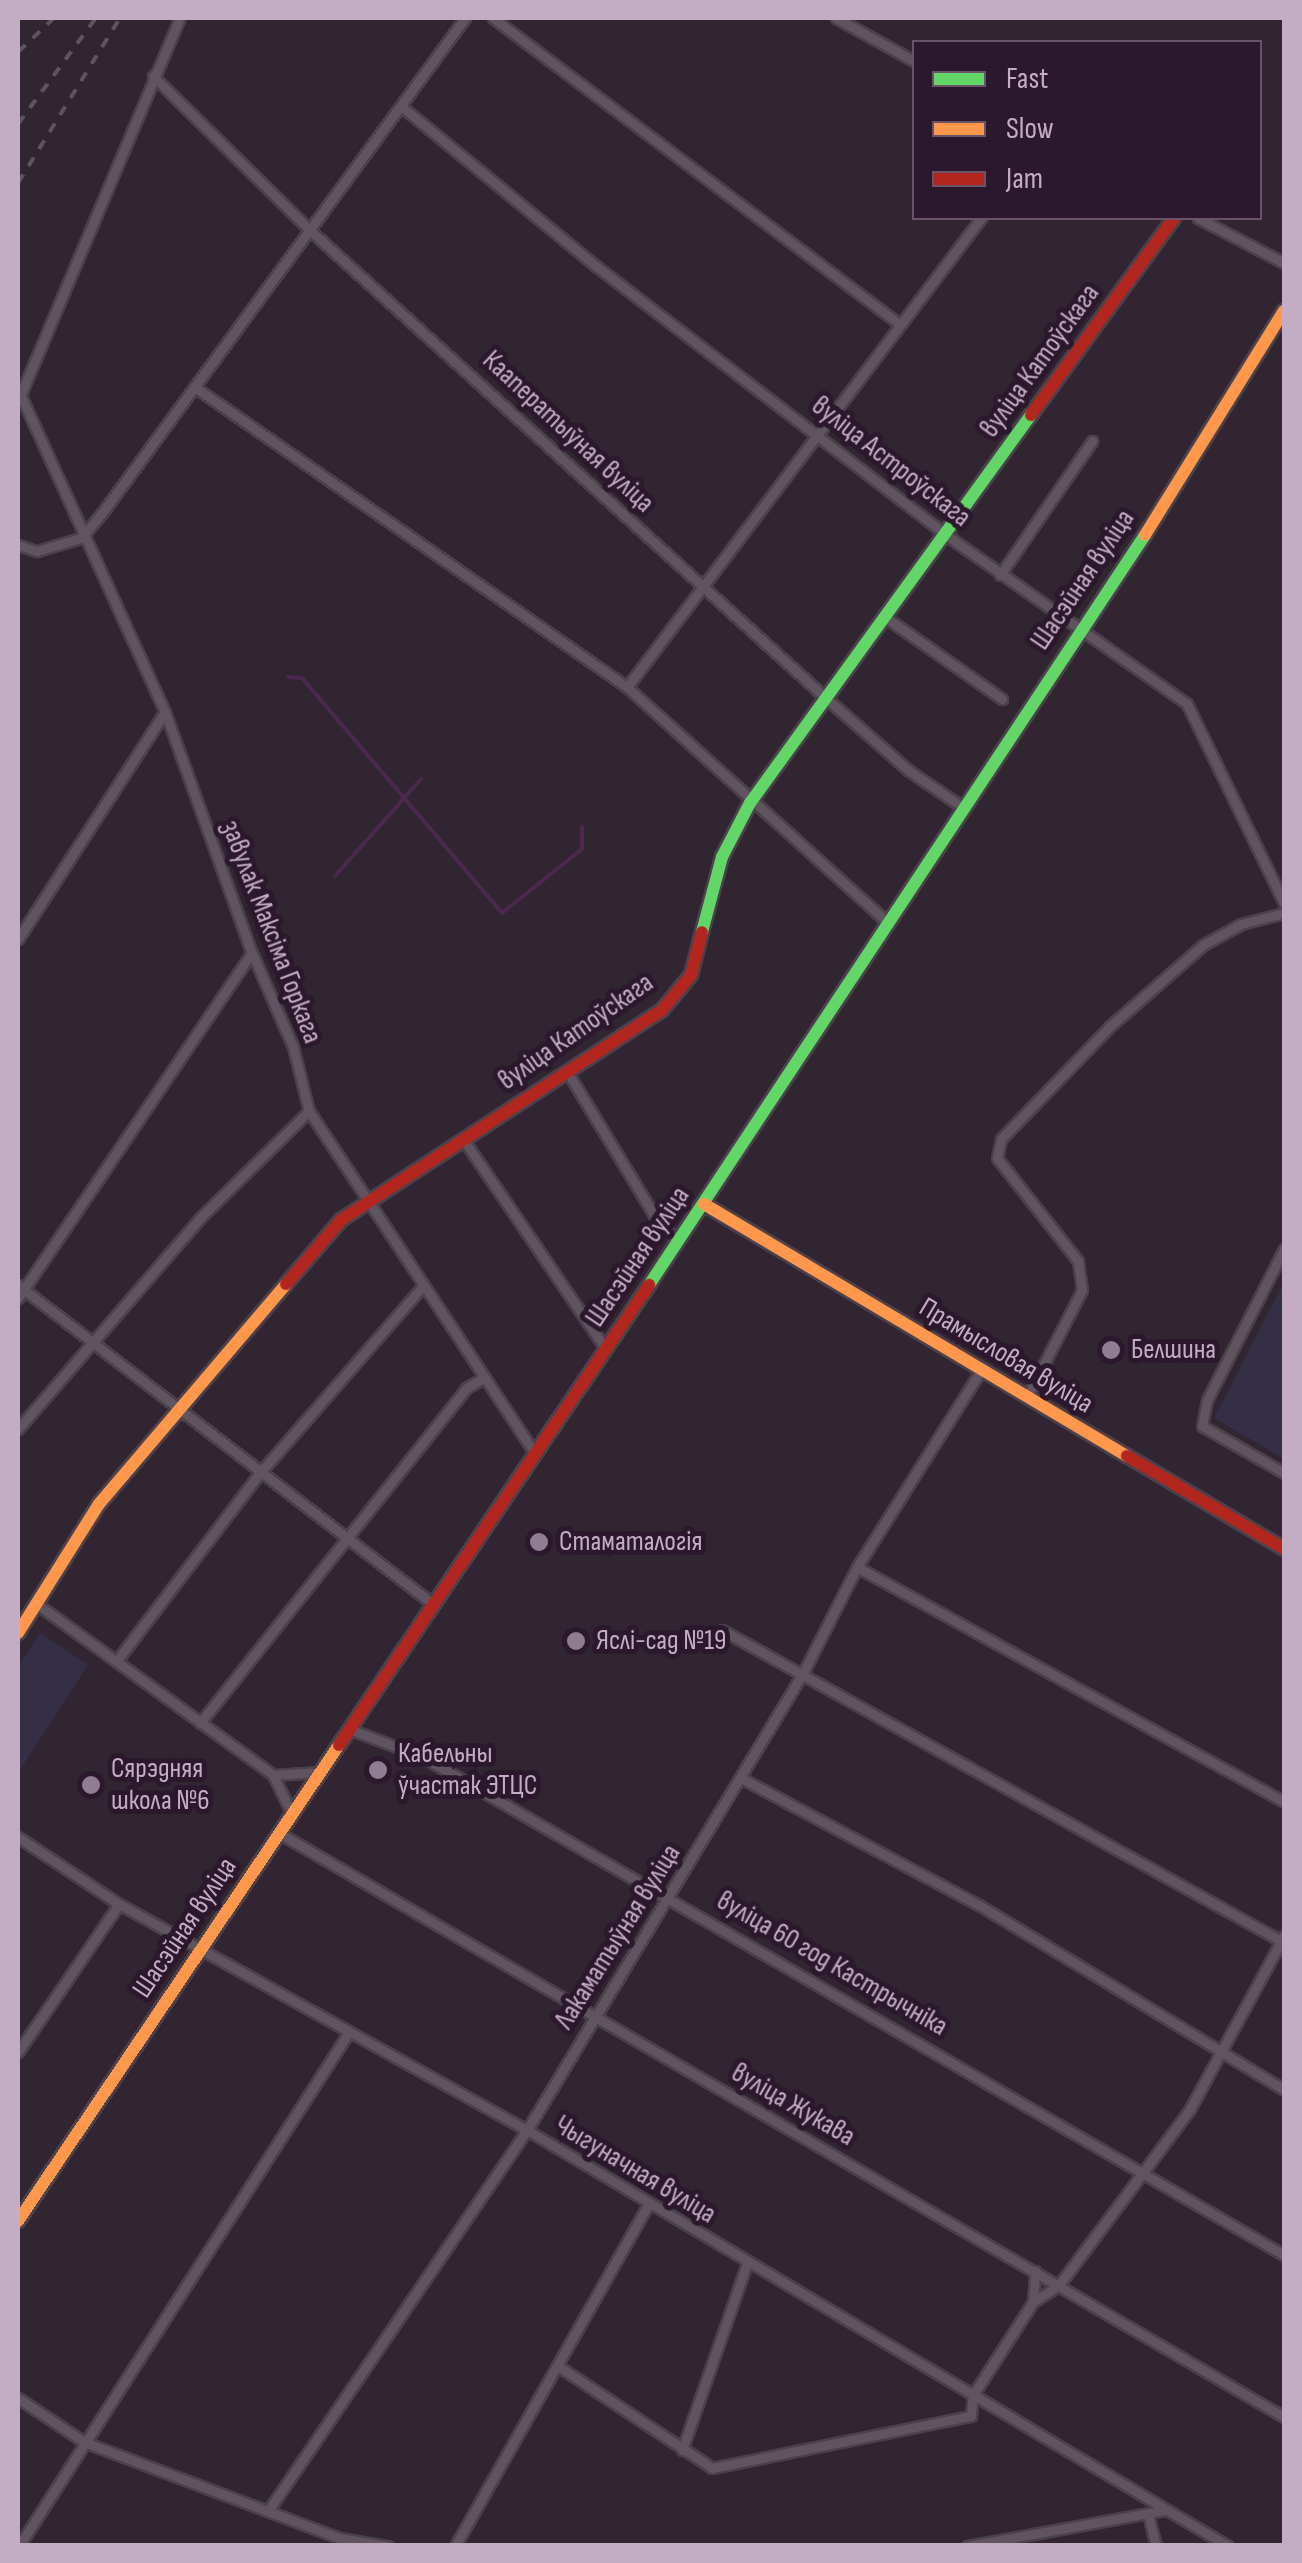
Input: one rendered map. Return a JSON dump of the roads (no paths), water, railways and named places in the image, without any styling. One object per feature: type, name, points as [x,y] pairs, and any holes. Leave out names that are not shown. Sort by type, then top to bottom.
[{"type":"street","points":[[19,400],[180,18]]},
{"type":"street","points":[[18,544],[36,551],[80,538],[313,233],[464,18]]},
{"type":"street","points":[[493,18],[898,323]]},
{"type":"street","points":[[836,18],[912,60]]},
{"type":"street","name":"Кааператыўная вуліца","points":[[153,76],[313,233],[827,699],[908,770],[964,808]]},
{"type":"street","name":"вуліца Астроўскага","points":[[401,106],[596,266],[817,432],[946,535],[1187,704],[1284,903]]},
{"type":"street","points":[[627,687],[979,220]]},
{"type":"street","name":"вуліца Катоўскага","points":[[18,1633],[98,1504],[182,1414],[341,1220],[662,1010],[691,975],[722,857],[750,803],[1173,220]]},
{"type":"street","points":[[1202,220],[1284,263]]},
{"type":"street","name":"Шасэйная вуліца","points":[[18,2221],[704,1204],[1078,631],[1247,380],[1284,311]]},
{"type":"street","points":[[196,388],[627,687],[750,803],[889,924]]},
{"type":"street","name":"завулак Максіма Горкага","points":[[19,400],[164,712],[252,954],[293,1047],[309,1112],[534,1454]]},
{"type":"street","points":[[1000,575],[1092,441]]},
{"type":"street","points":[[886,617],[1002,699]]},
{"type":"street","points":[[18,939],[164,712]]},
{"type":"street","points":[[1026,1397],[1082,1290],[1078,1261],[997,1158],[1000,1139],[1109,1027],[1203,946],[1241,924],[1284,913]]},
{"type":"street","points":[[252,954],[20,1291],[92,1336],[258,1476],[434,1604]]},
{"type":"street","points":[[568,1073],[654,1214],[678,1242]]},
{"type":"street","points":[[18,1428],[92,1336],[309,1112]]},
{"type":"street","points":[[463,1139],[606,1348]]},
{"type":"street","name":"Прамысловая вуліца","points":[[704,1204],[1284,1549]]},
{"type":"street","points":[[1284,1249],[1208,1400],[1202,1426],[1284,1473]]},
{"type":"street","points":[[118,1659],[258,1476],[423,1286]]},
{"type":"street","name":"Лакаматыўная вуліца","points":[[268,2511],[526,2130],[671,1898],[804,1673],[857,1567],[981,1370]]},
{"type":"street","points":[[200,1723],[466,1388],[484,1378]]},
{"type":"street","points":[[857,1567],[1284,1802]]},
{"type":"street","points":[[37,1604],[273,1775],[292,1814]]},
{"type":"street","points":[[558,2366],[712,2468],[971,2416],[973,2394],[1033,2302],[1059,2285],[1190,2108],[1283,1940],[722,1630]]},
{"type":"street","name":"вуліца 60 год Кастрычніка","points":[[349,1729],[422,1756],[1144,2168],[1284,2255]]},
{"type":"street","points":[[273,1775],[320,1772]]},
{"type":"street","points":[[740,1778],[978,1905],[1284,2090]]},
{"type":"street","name":"вуліца Жукава","points":[[279,1833],[1284,2417]]},
{"type":"street","name":"Чыгуначная вуліца","points":[[18,1837],[119,1904],[526,2130],[648,2207],[1228,2546]]},
{"type":"street","points":[[18,2052],[119,1904]]},
{"type":"street","points":[[18,2546],[347,2034]]},
{"type":"street","points":[[456,2546],[648,2207]]},
{"type":"street","points":[[682,2450],[747,2263]]},
{"type":"street","points":[[1033,2302],[1035,2271]]},
{"type":"street","points":[[18,2398],[84,2442],[340,2542],[388,2546]]},
{"type":"street","points":[[967,2546],[1166,2510]]},
{"type":"street","points":[[1148,2514],[1156,2546]]},
{"type":"waterway","points":[[288,677],[302,678],[502,913],[582,849],[582,827]]},
{"type":"waterway","points":[[335,876],[421,779]]},
{"type":"railway","points":[[18,52],[54,18]]},
{"type":"railway","points":[[18,124],[96,18]]},
{"type":"railway","points":[[18,183],[120,18]]},
{"type":"place","name":"Белшина","points":[[1111,1350]]},
{"type":"place","name":"Стаматалогія","points":[[539,1542]]},
{"type":"place","name":"Яслі-сад №19","points":[[576,1641]]},
{"type":"place","name":"Кабельны ўчастак ЭТЦС","points":[[378,1770]]},
{"type":"place","name":"Сярэдняя школа №6","points":[[91,1785]]}]
